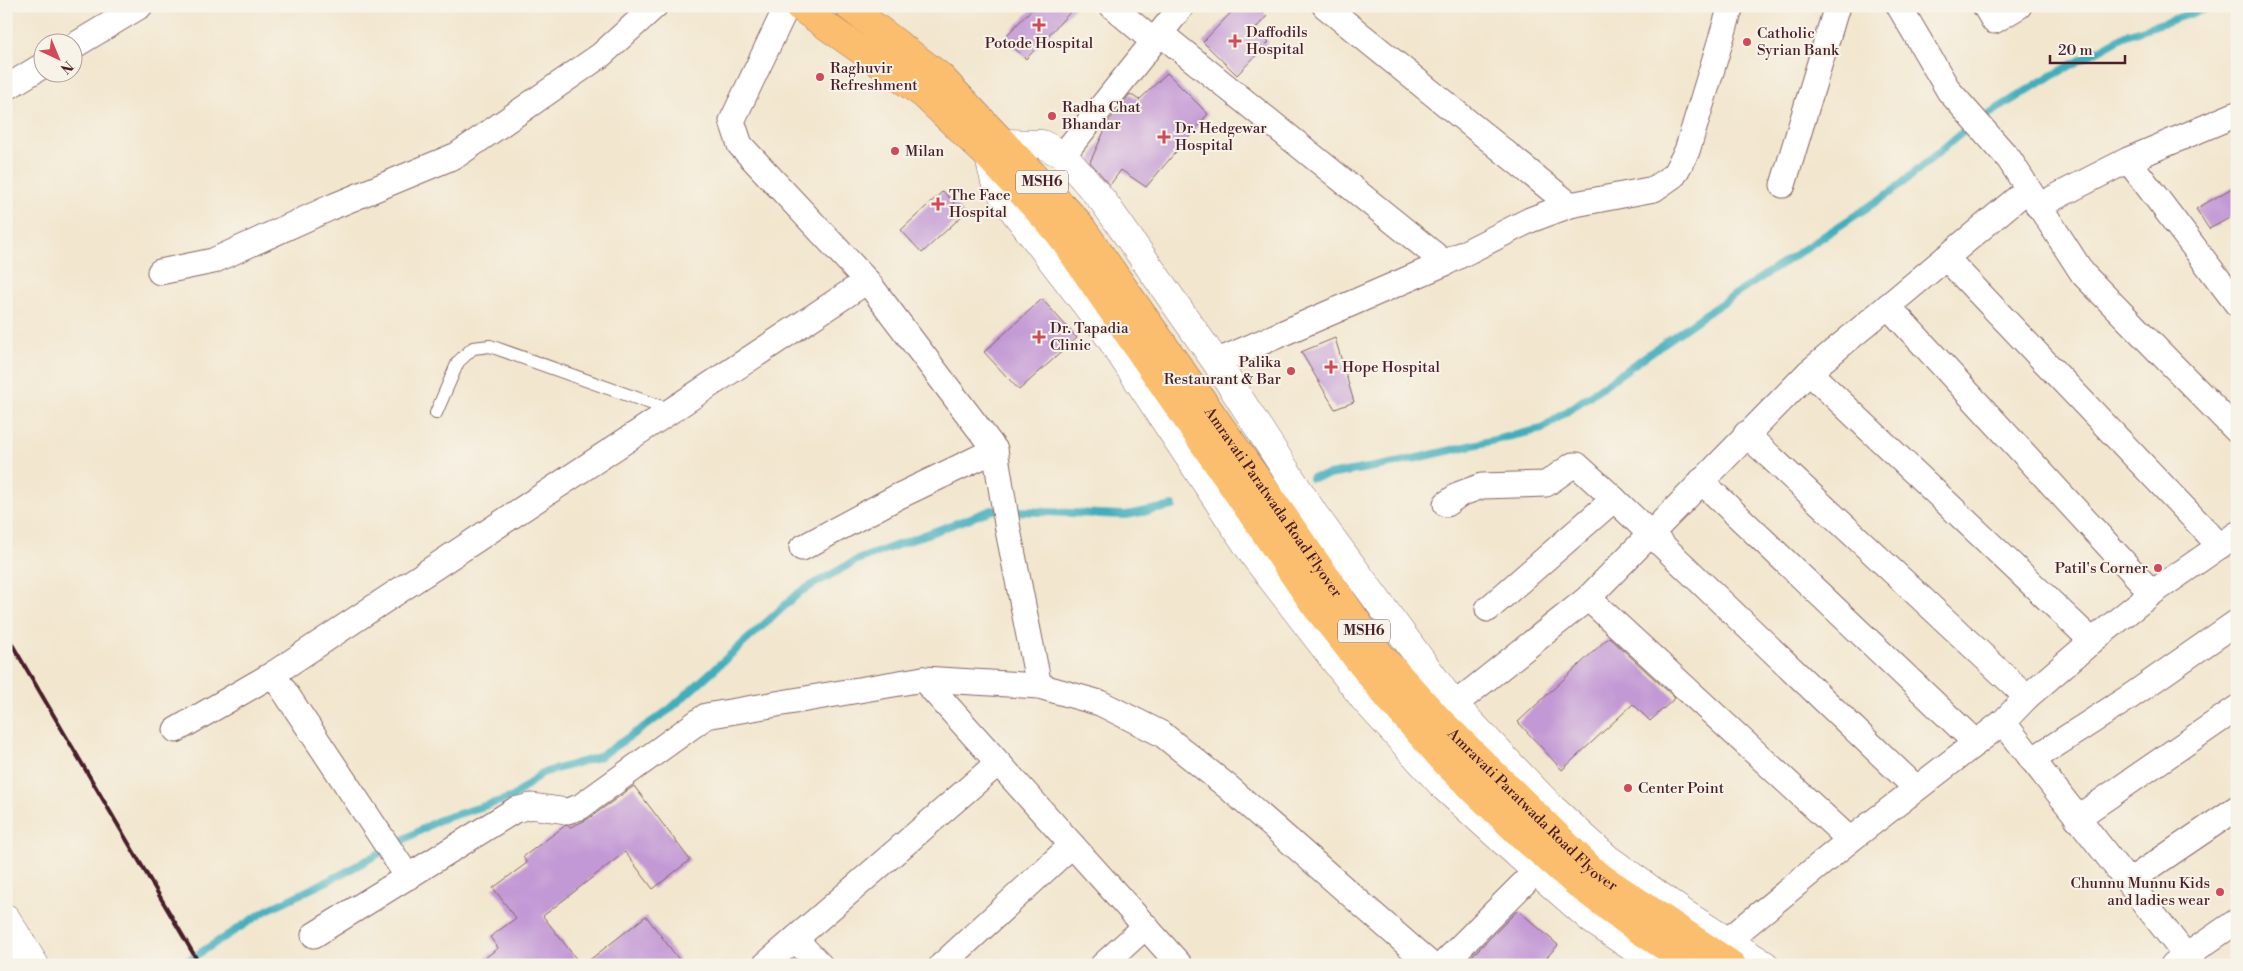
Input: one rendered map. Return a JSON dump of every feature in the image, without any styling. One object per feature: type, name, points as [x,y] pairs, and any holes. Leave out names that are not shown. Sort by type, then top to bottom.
[{"type":"main road","name":"MSH6","points":[[798,6],[924,95],[997,150]]},
{"type":"main road","name":"MSH6","points":[[848,6],[940,76],[997,150]]},
{"type":"main road","name":"Amravati Paratwada Road Flyover","points":[[997,150],[1068,227],[1382,656],[1439,720],[1596,873],[1729,953]]},
{"type":"main road","name":"Amravati Paratwada Road Flyover","points":[[1068,227],[1314,604],[1393,703],[1448,765],[1522,836],[1576,882],[1632,925],[1693,965]]},
{"type":"street","points":[[82,42],[140,6]]},
{"type":"street","points":[[160,272],[213,262],[334,206],[457,155],[601,56],[656,6]]},
{"type":"street","points":[[787,6],[732,121],[740,145],[867,280],[997,455],[1008,530],[1039,686]]},
{"type":"street","points":[[1112,6],[1157,37],[1445,263]]},
{"type":"street","points":[[1063,155],[1182,6]]},
{"type":"street","points":[[1325,6],[1570,205]]},
{"type":"street","points":[[1216,362],[1445,263],[1530,220],[1570,205],[1654,189],[1674,175],[1687,151],[1731,6]]},
{"type":"street","points":[[1783,185],[1837,6]]},
{"type":"street","points":[[1900,6],[1948,91],[2009,158],[2083,274],[2237,431]]},
{"type":"street","points":[[1985,6],[1994,20],[2019,6]]},
{"type":"street","points":[[6,88],[32,72]]},
{"type":"street","points":[[1454,705],[1588,598],[1652,534],[1746,434],[1809,372],[1946,258],[2033,198],[2237,114]]},
{"type":"street","points":[[1658,965],[1592,920],[1536,871],[1445,788],[1364,699],[1256,557],[1100,323],[1007,202],[994,182],[997,150],[1042,144],[1063,155],[1103,201],[1216,362],[1314,514],[1454,705],[1551,807],[1607,858],[1685,914],[1729,953],[1766,965]]},
{"type":"street","points":[[2128,160],[2237,304]]},
{"type":"street","points":[[1729,953],[1850,840],[2003,722],[2027,697],[2152,593],[2228,540],[1946,258]]},
{"type":"street","points":[[176,730],[273,674],[867,280]]},
{"type":"street","points":[[1888,306],[2152,593]]},
{"type":"street","points":[[1809,372],[2092,641]]},
{"type":"street","points":[[1746,434],[2027,697]]},
{"type":"street","points":[[802,548],[897,497],[997,455]]},
{"type":"street","points":[[1446,504],[1460,494],[1482,486],[1546,484],[1577,465],[1652,534],[1916,788]]},
{"type":"street","points":[[1701,481],[1976,743]]},
{"type":"street","points":[[1488,609],[1614,499]]},
{"type":"street","points":[[1588,598],[1850,840]]},
{"type":"street","points":[[2032,760],[2128,698],[2237,622]]},
{"type":"street","points":[[273,674],[405,873]]},
{"type":"street","points":[[923,679],[1180,965]]},
{"type":"street","points":[[314,935],[405,873],[515,810],[530,806],[574,810],[706,716],[923,679],[1039,686],[1100,703],[1162,734],[1228,787],[1431,965]]},
{"type":"street","points":[[2077,818],[2237,708]]},
{"type":"street","points":[[2003,722],[2128,882],[2184,962],[2237,920]]},
{"type":"street","points":[[765,965],[998,763]]},
{"type":"street","points":[[2128,882],[2237,808]]},
{"type":"street","points":[[942,965],[1072,845]]},
{"type":"street","points":[[1442,965],[1536,871]]},
{"type":"street","points":[[6,918],[22,955]]},
{"type":"street","points":[[1103,965],[1146,926]]},
{"type":"street","points":[[795,939],[820,965]]},
{"type":"lane","points":[[436,413],[458,362],[473,348],[490,346],[670,410]]},
{"type":"building","points":[[1035,6],[1076,6],[1026,59],[1004,38]]},
{"type":"building","points":[[1237,6],[1257,6],[1267,16],[1255,29],[1269,42],[1237,75],[1203,42]]},
{"type":"building","points":[[1167,73],[1208,114],[1146,187],[1121,170],[1110,185],[1090,162],[1109,121],[1130,94],[1139,100]]},
{"type":"building","points":[[2237,185],[2237,214],[2209,229],[2196,209]]},
{"type":"building","points":[[943,191],[964,214],[922,253],[901,230]]},
{"type":"building","points":[[1042,299],[1077,338],[1019,390],[984,352]]},
{"type":"building","points":[[1335,338],[1354,402],[1335,409],[1301,352]]},
{"type":"building","points":[[1609,637],[1675,698],[1650,721],[1633,704],[1562,770],[1518,722]]},
{"type":"building","points":[[634,786],[690,860],[653,889],[625,852],[543,916],[581,965],[476,965],[498,948],[490,937],[516,918],[493,888],[527,863],[523,857],[566,825],[571,827],[588,819]]},
{"type":"building","points":[[1518,910],[1558,945],[1540,965],[1463,965]]},
{"type":"building","points":[[646,916],[683,965],[583,965]]},
{"type":"waterway","points":[[1312,478],[1396,463],[1542,429],[1707,313],[1894,190],[1971,125],[2039,83],[2126,35],[2208,8],[2222,6]]},
{"type":"waterway","points":[[181,965],[267,910],[342,874],[439,820],[513,797],[542,773],[599,757],[669,710],[800,592],[857,560],[992,510],[1126,515],[1173,506]]},
{"type":"railway","points":[[6,634],[200,965]]},
{"type":"place","name":"Potode Hospital","points":[[1039,25]]},
{"type":"place","name":"Daffodils Hospital","points":[[1235,41]]},
{"type":"place","name":"Catholic Syrian Bank","points":[[1747,42]]},
{"type":"place","name":"Raghuvir Refreshment","points":[[820,77]]},
{"type":"place","name":"Radha Chat Bhandar","points":[[1052,116]]},
{"type":"place","name":"Dr. Hedgewar Hospital","points":[[1164,137]]},
{"type":"place","name":"Milan","points":[[895,151]]},
{"type":"place","name":"The Face Hospital","points":[[938,204]]},
{"type":"place","name":"Dr. Tapadia Clinic","points":[[1039,337]]},
{"type":"place","name":"Hope Hospital","points":[[1331,367]]},
{"type":"place","name":"Palika Restaurant & Bar","points":[[1291,371]]},
{"type":"place","name":"Patil's Corner","points":[[2158,568]]},
{"type":"place","name":"Center Point","points":[[1628,788]]},
{"type":"place","name":"Chunnu Munnu Kids and ladies wear","points":[[2220,892]]}]
